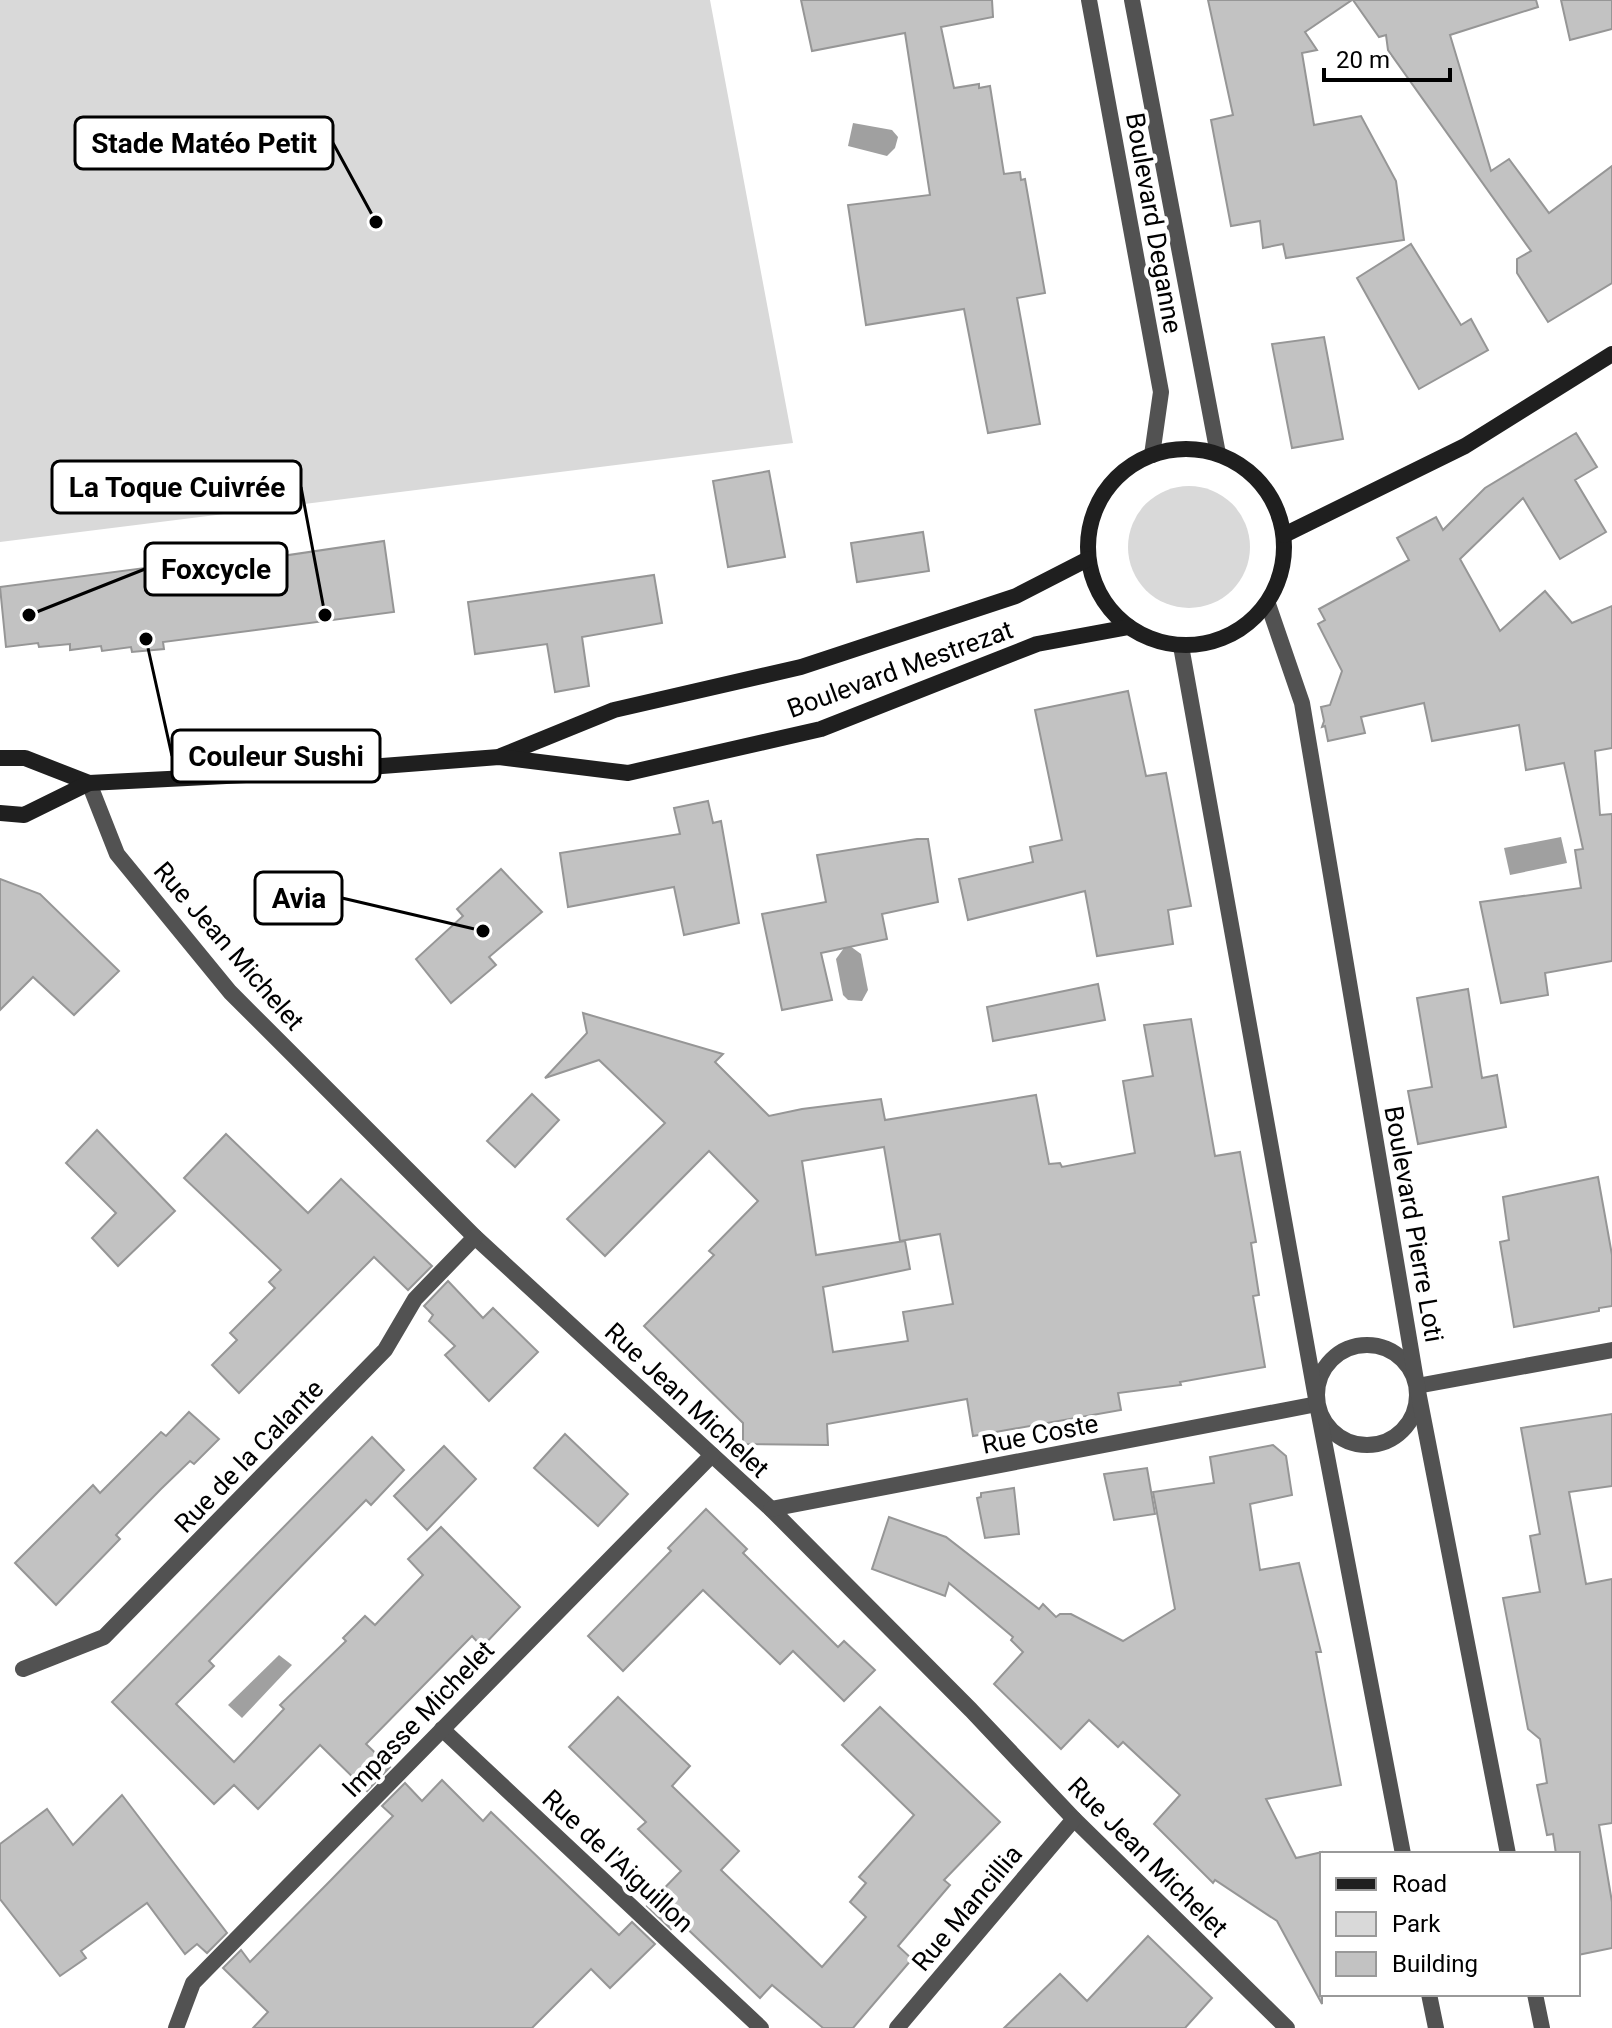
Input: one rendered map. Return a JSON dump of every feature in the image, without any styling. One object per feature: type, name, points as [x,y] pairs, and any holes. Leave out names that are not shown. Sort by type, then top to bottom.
[{"type":"main road","points":[[1284,535],[1465,446],[1612,354]]},
{"type":"main road","points":[[1185,448],[1218,454],[1242,466],[1262,485],[1277,508],[1284,535],[1285,559],[1279,582],[1268,604],[1244,628],[1214,642],[1181,646],[1154,640],[1129,627],[1109,609],[1095,585],[1088,559],[1089,534],[1095,509],[1107,488],[1125,470],[1152,455],[1185,448]]},
{"type":"main road","name":"Boulevard Mestrezat","points":[[499,757],[614,710],[801,667],[1016,596],[1088,559]]},
{"type":"main road","name":"Boulevard Mestrezat","points":[[0,813],[24,815],[89,783],[304,772],[499,757],[628,773],[821,729],[1037,644],[1129,627]]},
{"type":"main road","name":"Boulevard Mestrezat","points":[[0,758],[25,758],[89,783]]},
{"type":"street","name":"Boulevard Deganne","points":[[1089,0],[1161,392],[1152,455]]},
{"type":"street","name":"Boulevard Deganne","points":[[1132,0],[1218,454]]},
{"type":"street","name":"Boulevard Pierre Loti","points":[[1268,604],[1302,703],[1417,1386],[1508,1852]]},
{"type":"street","points":[[1181,646],[1317,1404],[1403,1852]]},
{"type":"street","name":"Rue Jean Michelet","points":[[89,783],[117,854],[230,992],[475,1237],[771,1509],[971,1710],[1074,1819],[1287,2028]]},
{"type":"street","name":"Rue de la Calante","points":[[23,1669],[104,1637],[298,1443],[385,1350],[415,1299],[475,1237]]},
{"type":"street","points":[[1366,1345],[1383,1347],[1399,1356],[1417,1386],[1413,1417],[1404,1430],[1391,1440],[1376,1445],[1360,1446],[1332,1432],[1322,1420],[1317,1404],[1317,1387],[1323,1370],[1334,1357],[1349,1348],[1366,1345]]},
{"type":"street","points":[[1417,1386],[1612,1350]]},
{"type":"street","name":"Rue Coste","points":[[771,1509],[1317,1404]]},
{"type":"street","name":"Impasse Michelet","points":[[176,2028],[193,1983],[712,1455]]},
{"type":"street","name":"Rue de l'Aiguillon","points":[[442,1729],[761,2028]]},
{"type":"street","name":"Rue Mancillia","points":[[897,2028],[1074,1819]]},
{"type":"street","points":[[1429,1996],[1436,2028]]},
{"type":"street","points":[[1535,1996],[1542,2028]]},
{"type":"green space","points":[[0,0],[710,0],[793,443],[0,542]]},
{"type":"green space","points":[[1189,486],[1212,490],[1232,504],[1246,524],[1250,547],[1246,570],[1232,590],[1212,604],[1189,608],[1166,604],[1146,590],[1132,570],[1128,547],[1132,524],[1146,504],[1166,490]]},
{"type":"shaded area","points":[[853,123],[892,130],[898,137],[895,148],[887,156],[848,146]]},
{"type":"shaded area","points":[[1561,837],[1567,863],[1510,875],[1504,848]]},
{"type":"shaded area","points":[[850,946],[861,954],[868,990],[862,1001],[848,1000],[843,995],[836,959],[844,948]]},
{"type":"shaded area","points":[[279,1655],[292,1665],[242,1718],[228,1705]]},
{"type":"building","points":[[801,0],[992,0],[993,17],[941,27],[954,88],[979,84],[979,88],[990,86],[1004,174],[1020,172],[1021,180],[1025,179],[1045,293],[1017,298],[1040,424],[988,433],[964,309],[866,325],[848,205],[930,195],[905,33],[812,51]]},
{"type":"building","points":[[1208,0],[1352,0],[1305,32],[1317,50],[1302,53],[1314,125],[1361,116],[1396,181],[1404,240],[1286,258],[1283,244],[1263,248],[1260,221],[1231,226],[1211,120],[1233,115]]},
{"type":"building","points":[[1353,0],[1536,0],[1538,7],[1450,35],[1491,171],[1509,159],[1549,213],[1612,166],[1612,283],[1548,322],[1517,273],[1517,259],[1531,251],[1388,50],[1386,35],[1379,37]]},
{"type":"building","points":[[1561,0],[1612,0],[1612,29],[1570,40]]},
{"type":"building","points":[[1411,244],[1461,325],[1471,319],[1488,350],[1419,389],[1357,278]]},
{"type":"building","points":[[1324,337],[1343,439],[1292,448],[1272,344]]},
{"type":"building","points":[[1576,433],[1597,467],[1575,480],[1606,532],[1560,559],[1523,498],[1460,559],[1500,631],[1545,591],[1572,623],[1612,606],[1612,748],[1595,751],[1600,815],[1612,814],[1612,961],[1545,973],[1548,995],[1501,1003],[1480,902],[1581,888],[1575,850],[1583,849],[1564,763],[1526,770],[1519,725],[1432,741],[1424,703],[1361,717],[1365,733],[1328,741],[1325,726],[1322,727],[1321,707],[1330,705],[1342,671],[1318,624],[1325,620],[1319,609],[1409,560],[1397,538],[1436,517],[1443,530],[1485,488]]},
{"type":"building","points":[[769,471],[785,557],[728,567],[713,481]]},
{"type":"building","points":[[923,532],[929,571],[857,582],[851,543]]},
{"type":"building","points":[[384,541],[394,612],[163,642],[164,649],[132,652],[131,647],[102,651],[101,646],[70,650],[70,644],[39,647],[38,643],[6,647],[0,587],[152,567],[153,575]]},
{"type":"building","points":[[654,575],[662,623],[582,637],[589,686],[555,692],[547,644],[475,654],[468,602]]},
{"type":"building","points":[[1128,691],[1146,776],[1166,773],[1191,906],[1168,910],[1173,944],[1097,956],[1085,891],[968,920],[959,879],[1033,862],[1030,847],[1062,840],[1035,710]]},
{"type":"building","points":[[708,801],[713,823],[721,821],[739,923],[684,935],[674,887],[568,907],[560,853],[680,834],[674,808]]},
{"type":"building","points":[[928,839],[938,902],[882,914],[887,939],[821,953],[832,1000],[782,1010],[762,914],[826,902],[817,855]]},
{"type":"building","points":[[501,869],[542,912],[489,957],[496,965],[451,1003],[416,959],[463,916],[457,909]]},
{"type":"building","points":[[0,879],[40,894],[119,971],[74,1015],[33,977],[0,1010]]},
{"type":"building","points":[[1098,984],[1105,1020],[993,1041],[987,1007]]},
{"type":"building","points":[[1468,989],[1482,1078],[1497,1075],[1506,1127],[1418,1144],[1408,1091],[1432,1087],[1417,998]]},
{"type":"building","points":[[583,1013],[723,1054],[715,1062],[769,1116],[881,1099],[885,1120],[1036,1095],[1049,1164],[1060,1163],[1062,1167],[1135,1153],[1123,1081],[1153,1076],[1144,1025],[1191,1019],[1215,1156],[1240,1152],[1256,1242],[1251,1243],[1259,1295],[1253,1296],[1265,1367],[1180,1382],[1181,1385],[1118,1393],[1121,1410],[973,1436],[967,1399],[827,1424],[828,1445],[743,1444],[743,1423],[644,1326],[714,1255],[709,1251],[758,1201],[709,1151],[605,1256],[567,1219],[665,1123],[599,1060],[545,1078],[587,1033]],"holes":[[[884,1147],[900,1241],[940,1234],[953,1304],[903,1312],[908,1341],[833,1352],[823,1287],[910,1269],[905,1241],[816,1255],[802,1161]]]},
{"type":"building","points":[[532,1094],[559,1120],[515,1167],[487,1141]]},
{"type":"building","points":[[97,1130],[175,1211],[118,1266],[92,1238],[116,1213],[66,1163]]},
{"type":"building","points":[[226,1134],[308,1213],[341,1179],[432,1266],[408,1290],[374,1257],[239,1393],[212,1365],[237,1340],[230,1333],[275,1288],[269,1282],[281,1270],[184,1178]]},
{"type":"building","points":[[1598,1177],[1612,1255],[1612,1306],[1514,1327],[1500,1242],[1509,1240],[1503,1197]]},
{"type":"building","points":[[448,1281],[483,1318],[493,1308],[538,1352],[489,1401],[445,1355],[455,1346],[429,1321],[433,1315],[424,1306]]},
{"type":"building","points":[[189,1412],[219,1439],[194,1464],[190,1461],[161,1489],[116,1535],[120,1539],[56,1605],[15,1563],[93,1485],[100,1493],[161,1432],[166,1436]]},
{"type":"building","points":[[1612,1414],[1612,1486],[1569,1492],[1586,1584],[1612,1579],[1612,1823],[1599,1825],[1612,1902],[1612,1948],[1580,1955],[1580,1852],[1556,1852],[1553,1834],[1547,1835],[1537,1785],[1547,1783],[1540,1739],[1528,1729],[1503,1598],[1540,1592],[1530,1536],[1540,1534],[1521,1428]]},
{"type":"building","points":[[565,1434],[628,1494],[598,1526],[534,1468]]},
{"type":"building","points":[[372,1437],[404,1470],[371,1505],[366,1500],[318,1549],[209,1661],[214,1666],[176,1704],[234,1762],[284,1709],[280,1705],[346,1641],[343,1638],[365,1616],[375,1625],[423,1575],[408,1559],[441,1527],[520,1607],[482,1647],[472,1636],[366,1744],[390,1767],[367,1791],[320,1745],[258,1809],[234,1785],[214,1804],[112,1702]]},
{"type":"building","points":[[1273,1445],[1286,1456],[1292,1495],[1250,1504],[1260,1570],[1299,1563],[1321,1652],[1316,1652],[1341,1785],[1266,1799],[1296,1858],[1320,1852],[1322,2004],[1277,1921],[1215,1880],[1213,1883],[1154,1824],[1180,1795],[1123,1742],[1118,1747],[1089,1720],[1061,1749],[994,1684],[1023,1652],[1011,1640],[1013,1637],[949,1583],[945,1596],[872,1569],[889,1517],[946,1537],[1039,1609],[1043,1604],[1056,1617],[1071,1614],[1123,1641],[1175,1609],[1153,1492],[1214,1483],[1210,1457]]},
{"type":"building","points":[[444,1446],[476,1479],[427,1530],[394,1496]]},
{"type":"building","points":[[1147,1468],[1155,1514],[1114,1520],[1104,1474]]},
{"type":"building","points":[[1014,1488],[1019,1534],[985,1538],[977,1498],[981,1497],[981,1493]]},
{"type":"building","points":[[706,1509],[747,1549],[743,1553],[838,1647],[844,1641],[875,1670],[844,1701],[793,1651],[780,1664],[703,1590],[623,1671],[588,1636],[671,1551],[668,1548]]},
{"type":"building","points":[[618,1697],[690,1766],[672,1786],[739,1851],[721,1870],[822,1967],[866,1917],[850,1902],[866,1883],[859,1877],[914,1815],[842,1745],[880,1707],[1000,1822],[944,1880],[950,1885],[898,1946],[912,1959],[853,2028],[823,2028],[772,1985],[760,1998],[679,1921],[671,1929],[647,1906],[681,1871],[638,1829],[646,1822],[569,1747]]},
{"type":"building","points":[[442,1780],[483,1821],[491,1812],[619,1935],[632,1922],[655,1944],[610,1988],[591,1969],[532,2028],[253,2028],[268,2012],[223,1968],[241,1950],[250,1962],[331,1880],[393,1816],[382,1806],[405,1783],[422,1801]]},
{"type":"building","points":[[122,1795],[227,1933],[207,1953],[197,1944],[185,1954],[147,1903],[81,1951],[86,1958],[60,1976],[0,1899],[0,1844],[47,1809],[73,1845]]},
{"type":"building","points":[[1148,1936],[1212,1998],[1185,2028],[1004,2028],[1060,1974],[1087,2001]]},
{"type":"place","name":"Stade Matéo Petit","points":[[376,222]]},
{"type":"place","name":"Foxcycle","points":[[29,615]]},
{"type":"place","name":"La Toque Cuivrée","points":[[325,615]]},
{"type":"place","name":"Couleur Sushi","points":[[146,639]]},
{"type":"place","name":"Avia","points":[[483,931]]}]
